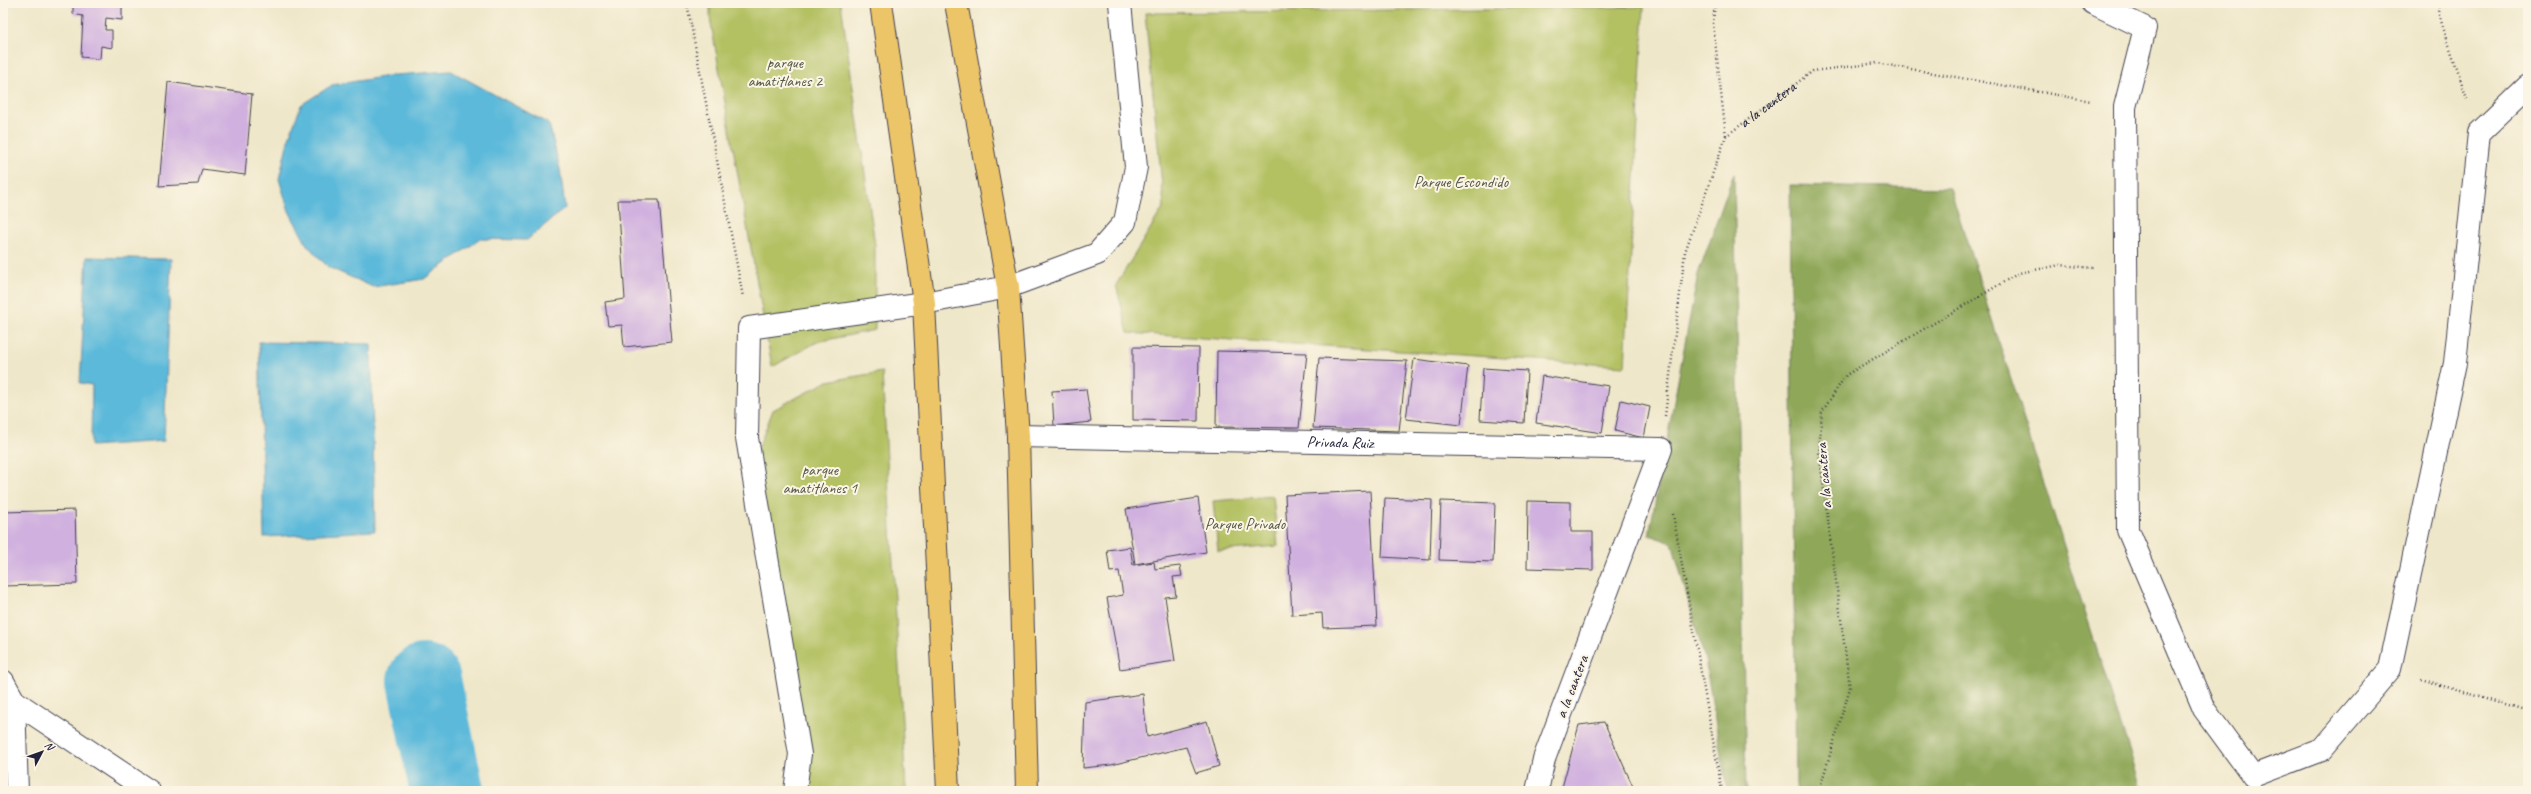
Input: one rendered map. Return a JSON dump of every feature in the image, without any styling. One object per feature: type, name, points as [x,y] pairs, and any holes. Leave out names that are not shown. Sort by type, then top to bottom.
[{"type":"main road","points":[[881,3],[924,303],[948,791]]},
{"type":"main road","points":[[956,3],[1008,288],[1018,436],[1026,791]]},
{"type":"street","points":[[794,791],[800,754],[747,438],[749,328],[924,303],[1008,288],[1097,254],[1125,222],[1136,167],[1120,3]]},
{"type":"street","points":[[2093,3],[2145,28],[2125,107],[2128,530],[2204,709],[2254,783],[2321,750],[2390,669],[2455,363],[2479,133],[2528,86]]},
{"type":"street","name":"Privada Ruiz","points":[[1018,436],[1661,449]]},
{"type":"street","name":"a la cantera","points":[[1537,791],[1544,759],[1661,449]]},
{"type":"street","points":[[3,681],[14,701],[17,791]]},
{"type":"street","points":[[14,701],[149,791]]},
{"type":"path","points":[[687,3],[749,328]]},
{"type":"path","points":[[1715,3],[1713,23],[1726,136]]},
{"type":"path","points":[[2440,3],[2438,12],[2479,133]]},
{"type":"path","name":"a la cantera","points":[[1661,449],[1685,252],[1726,136],[1813,71],[1877,64],[2125,107]]},
{"type":"path","name":"a la cantera","points":[[1819,791],[1850,688],[1819,452],[1822,412],[1846,375],[2020,273],[2060,265],[2126,272]]},
{"type":"path","points":[[1672,511],[1722,791]]},
{"type":"path","points":[[2390,669],[2528,712]]},
{"type":"green space","name":"parque amatitlanes 2","points":[[710,3],[841,3],[875,245],[875,330],[817,342],[772,367],[710,18]]},
{"type":"green space","name":"Parque Escondido","points":[[1644,7],[1625,366],[1128,333],[1116,285],[1164,206],[1145,13]]},
{"type":"green space","points":[[1734,173],[1746,791],[1727,791],[1705,660],[1672,543],[1649,535],[1698,274]]},
{"type":"green space","points":[[1790,185],[1950,188],[2142,791],[1796,791]]},
{"type":"green space","name":"parque amatitlanes 1","points":[[882,372],[906,791],[799,791],[750,469],[773,410],[828,381]]},
{"type":"green space","name":"Parque Privado","points":[[1273,496],[1278,546],[1218,551],[1213,501]]},
{"type":"water","points":[[451,71],[549,124],[560,169],[565,208],[527,240],[480,239],[424,279],[373,287],[328,267],[307,245],[289,211],[279,179],[288,141],[301,105],[332,85],[395,75]]},
{"type":"water","points":[[87,257],[171,259],[164,441],[91,446],[92,385],[80,383]]},
{"type":"water","points":[[259,342],[371,344],[375,531],[264,537]]},
{"type":"building","points":[[73,3],[122,3],[122,20],[106,18],[105,30],[112,30],[112,48],[101,46],[100,59],[81,57],[83,16],[73,14]]},
{"type":"building","points":[[168,82],[252,94],[245,175],[202,169],[198,184],[159,186]]},
{"type":"building","points":[[618,200],[659,200],[672,342],[624,347],[622,325],[608,326],[605,302],[625,299]]},
{"type":"building","points":[[1133,347],[1199,348],[1198,421],[1133,420]]},
{"type":"building","points":[[1217,351],[1307,353],[1299,428],[1216,427]]},
{"type":"building","points":[[1319,358],[1407,361],[1399,431],[1313,428]]},
{"type":"building","points":[[1414,359],[1468,366],[1461,425],[1406,419]]},
{"type":"building","points":[[1483,368],[1527,371],[1524,423],[1480,420]]},
{"type":"building","points":[[1542,376],[1609,386],[1602,433],[1536,423]]},
{"type":"building","points":[[1086,389],[1091,422],[1054,426],[1052,391]]},
{"type":"building","points":[[1621,400],[1650,407],[1644,438],[1615,431]]},
{"type":"building","points":[[1370,491],[1377,626],[1323,628],[1322,613],[1292,615],[1285,495]]},
{"type":"building","points":[[1198,498],[1206,552],[1135,564],[1126,509]]},
{"type":"building","points":[[1385,498],[1432,500],[1430,560],[1382,557]]},
{"type":"building","points":[[1441,501],[1495,503],[1493,562],[1439,560]]},
{"type":"building","points":[[1528,501],[1571,502],[1571,532],[1593,532],[1593,570],[1527,568]]},
{"type":"building","points":[[75,510],[77,584],[3,586],[3,512]]},
{"type":"building","points":[[1130,547],[1133,565],[1154,562],[1155,569],[1180,566],[1182,576],[1173,577],[1176,596],[1165,597],[1175,661],[1120,669],[1107,598],[1123,595],[1119,571],[1110,572],[1107,550]]},
{"type":"building","points":[[1143,694],[1147,737],[1207,721],[1219,766],[1196,773],[1186,747],[1111,765],[1083,768],[1085,702]]},
{"type":"building","points":[[1604,722],[1635,791],[1561,791],[1579,725]]},
{"type":"waterway","points":[[424,681],[447,791]]}]
